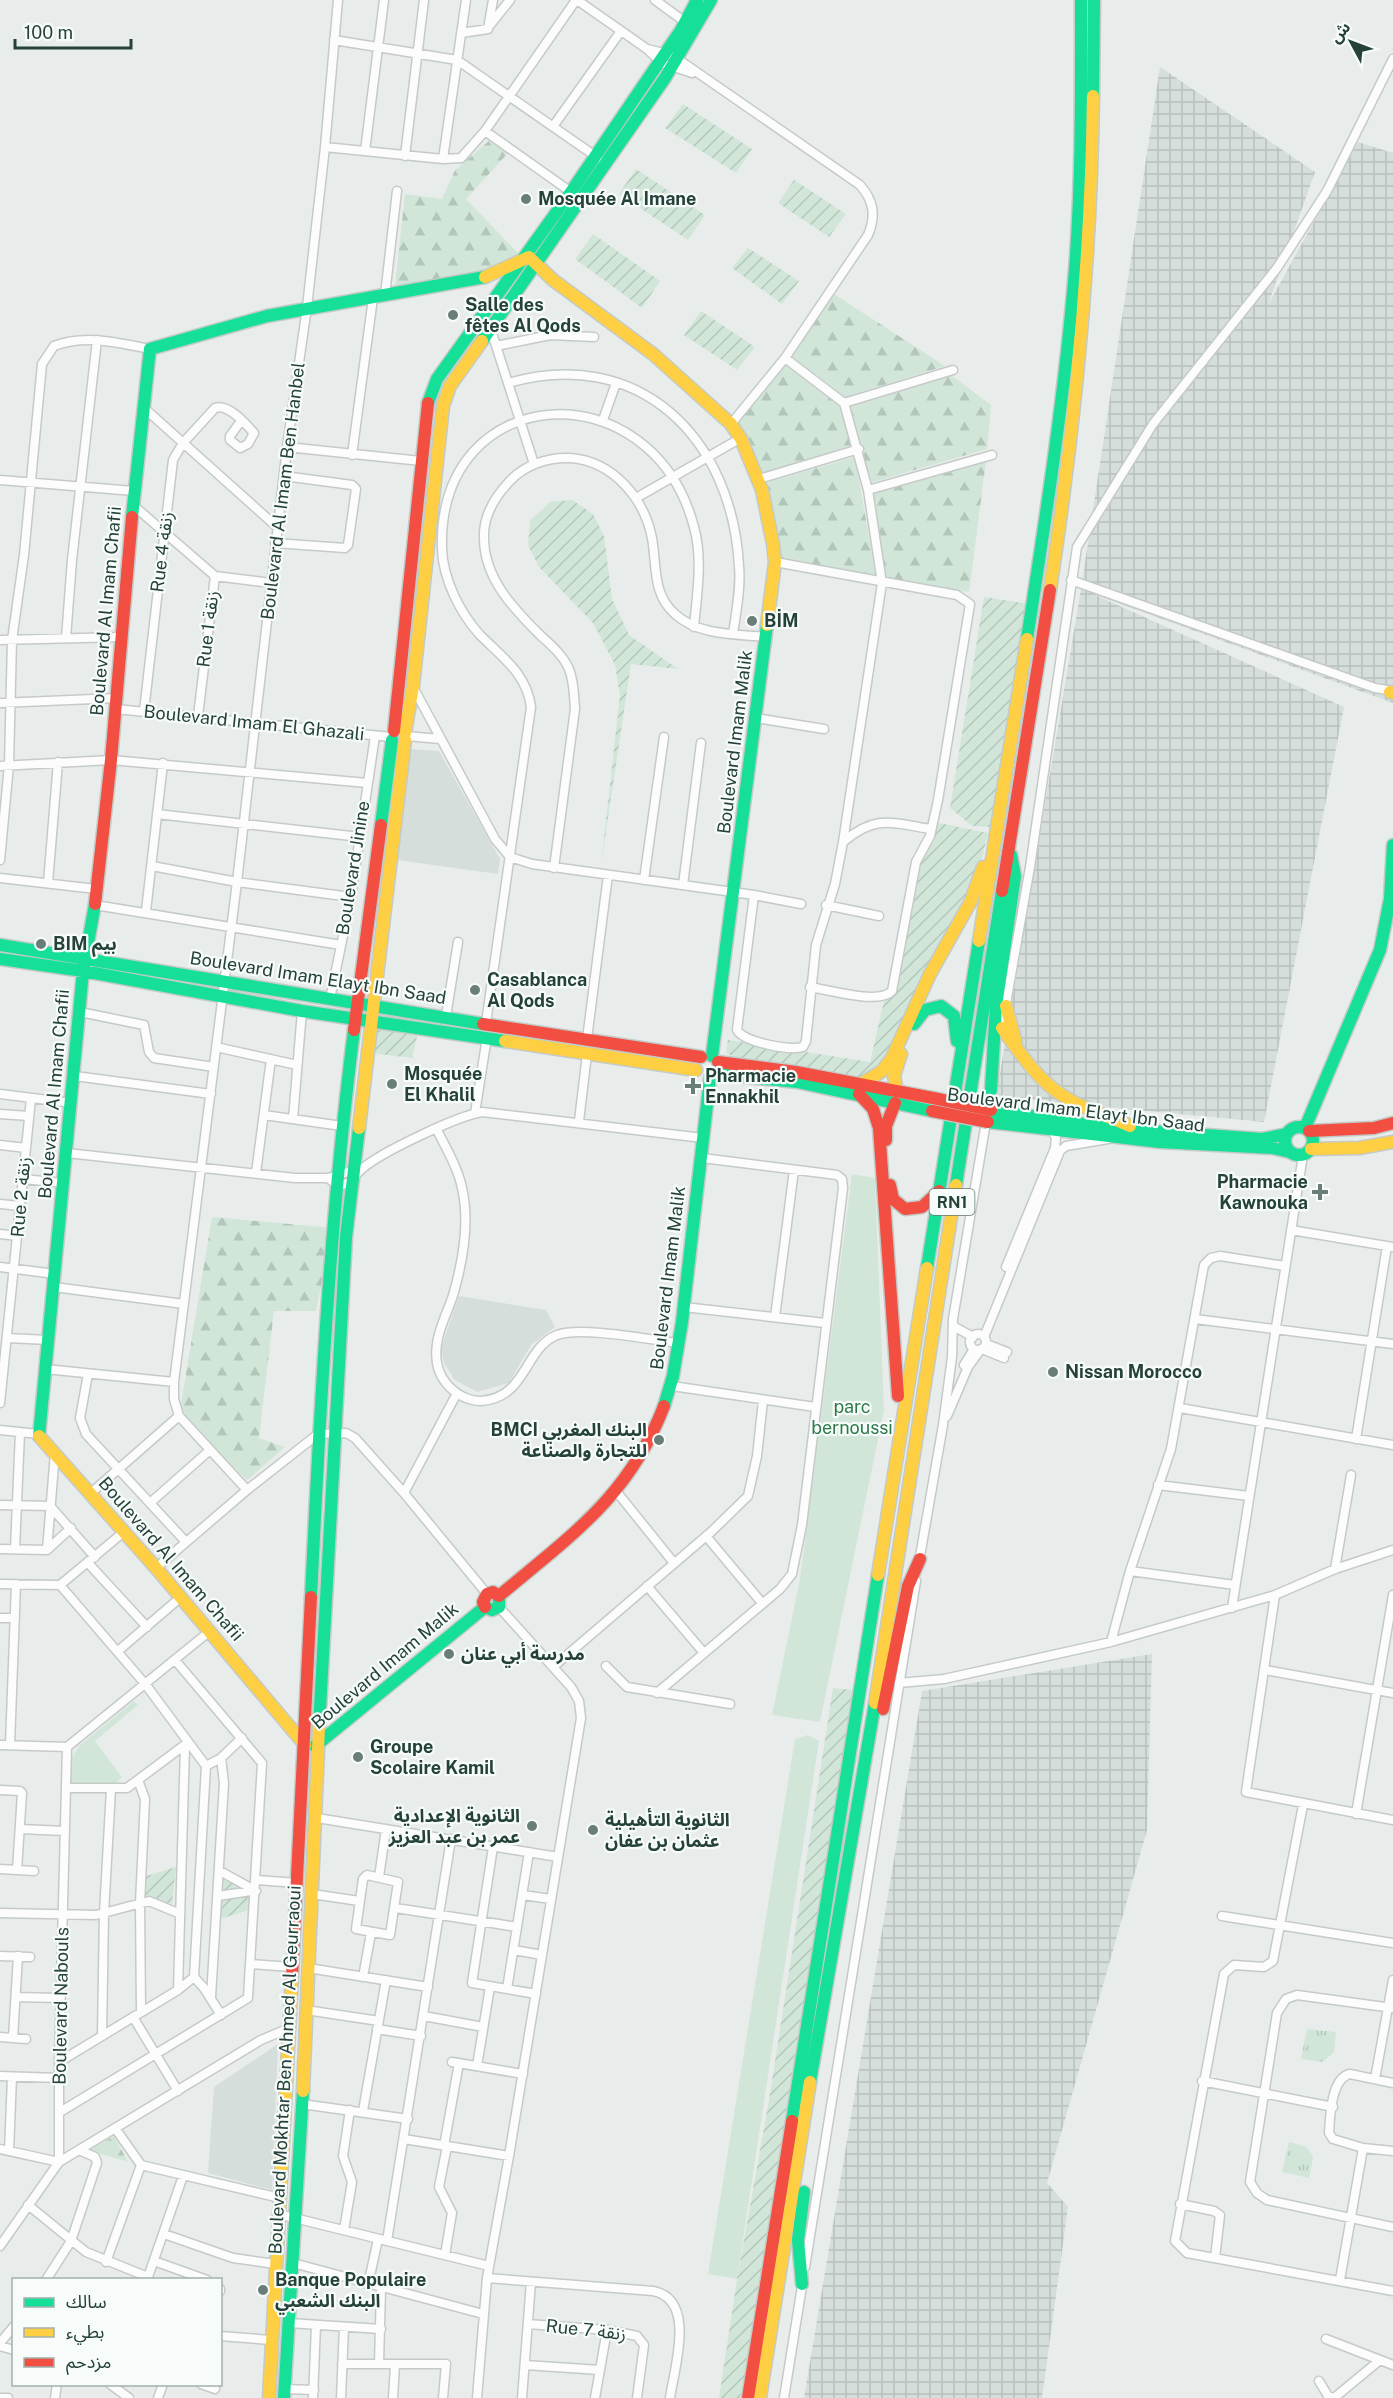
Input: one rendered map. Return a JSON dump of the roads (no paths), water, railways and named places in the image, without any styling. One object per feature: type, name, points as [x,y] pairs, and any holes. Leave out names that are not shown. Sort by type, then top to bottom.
[{"type":"main road","points":[[399,736],[421,461],[429,395],[437,379],[520,260],[571,192],[685,22],[697,0]]},
{"type":"main road","points":[[399,736],[413,686],[443,406],[450,386],[606,164],[674,62],[711,0]]},
{"type":"main road","points":[[1075,0],[1081,25]]},
{"type":"main road","name":"RN1","points":[[746,2398],[756,2359],[776,2212],[1053,474],[1074,268],[1081,123],[1081,0]]},
{"type":"main road","name":"RN1","points":[[760,2398],[807,2104],[858,1808],[1067,480],[1083,326],[1092,194],[1095,0]]},
{"type":"main road","points":[[150,349],[232,325],[307,308],[488,277],[529,257],[537,263]]},
{"type":"main road","name":"Boulevard Imam Malik","points":[[305,1745],[318,1745],[493,1601],[590,1518],[616,1491],[650,1439],[672,1386],[679,1344],[775,562],[769,517],[759,480],[741,438],[731,424],[653,354],[553,280],[537,263]]},
{"type":"main road","points":[[488,277],[505,282],[522,283],[553,280]]},
{"type":"main road","name":"Boulevard Al Imam Chafii","points":[[150,349],[111,760],[96,889],[83,971],[75,1077],[38,1434],[91,1492],[305,1745]]},
{"type":"main road","name":"Boulevard Mokhtar Ben Ahmed Al Geurraoui","points":[[269,2398],[274,2264],[280,2198],[287,2029],[305,1745],[318,1434],[335,1179],[357,1002],[399,736]]},
{"type":"main road","name":"Boulevard Mokhtar Ben Ahmed Al Geurraoui","points":[[284,2393],[296,2217],[317,1818],[318,1745],[351,1183],[358,1169],[370,1019],[399,736]]},
{"type":"main road","points":[[892,1478],[898,1381],[879,1128],[873,1109],[860,1089],[882,1071],[892,1058],[930,974],[971,901],[997,825]]},
{"type":"main road","points":[[1307,1130],[1380,950],[1388,914],[1393,845]]},
{"type":"main road","points":[[991,1090],[996,1006],[1015,876],[1014,860],[1008,852]]},
{"type":"main road","name":"Boulevard Imam Elayt Ibn Saad","points":[[0,945],[587,1039],[712,1065],[860,1089],[1051,1129],[1115,1137],[1272,1148],[1290,1152]]},
{"type":"main road","name":"Boulevard Imam Elayt Ibn Saad","points":[[0,959],[83,971],[302,1011],[370,1019],[696,1070],[701,1077],[712,1065]]},
{"type":"main road","points":[[939,1191],[922,1207],[914,1210],[898,1205],[892,1199],[886,1133],[896,1097],[895,1068],[916,1018],[923,1010],[933,1005],[943,1006],[952,1013],[956,1022],[959,1065]]},
{"type":"main road","points":[[1006,1006],[1018,1050]]},
{"type":"main road","points":[[1002,1028],[1036,1072],[1066,1098],[1136,1130]]},
{"type":"main road","name":"Boulevard Imam Elayt Ibn Saad","points":[[990,1116],[1262,1139],[1287,1134]]},
{"type":"main road","points":[[1393,1123],[1365,1128],[1307,1130],[1295,1128],[1287,1134],[1285,1143],[1290,1152],[1307,1152],[1359,1148],[1393,1142]]},
{"type":"main road","points":[[1307,1130],[1313,1140],[1307,1152]]},
{"type":"main road","points":[[320,1410],[338,1411]]},
{"type":"main road","points":[[858,1808],[876,1746],[908,1586],[920,1559]]},
{"type":"main road","points":[[802,2284],[798,2231],[814,2121],[813,2111],[807,2104]]},
{"type":"street","name":"Boulevard Al Imam Ben Hanbel","points":[[179,1416],[174,1399],[174,1382],[237,882],[275,543],[307,308],[338,0]]},
{"type":"street","points":[[365,151],[384,0]]},
{"type":"street","points":[[405,156],[424,0]]},
{"type":"street","points":[[443,159],[466,0]]},
{"type":"street","points":[[490,25],[493,0]]},
{"type":"street","points":[[461,33],[484,32],[510,0]]},
{"type":"street","points":[[325,147],[405,156],[461,158],[511,95],[576,0],[647,49],[697,74],[860,185],[871,199],[874,213],[868,235],[785,358],[731,424]]},
{"type":"street","points":[[656,0],[685,22]]},
{"type":"street","points":[[554,125],[621,32]]},
{"type":"street","points":[[334,40],[457,60],[554,125],[606,164]]},
{"type":"street","points":[[784,2398],[943,1425],[952,1358],[952,1326],[1030,867],[1077,547],[1147,434],[1272,276],[1327,190],[1393,59]]},
{"type":"street","points":[[485,130],[571,192]]},
{"type":"street","points":[[385,295],[397,191]]},
{"type":"street","points":[[352,455],[373,298]]},
{"type":"street","points":[[490,327],[534,464]]},
{"type":"street","points":[[496,346],[550,335],[594,337]]},
{"type":"street","points":[[66,638],[80,486],[97,340]]},
{"type":"street","points":[[0,860],[4,765],[12,702],[12,640],[24,555],[42,364],[54,346],[72,341],[97,340],[150,349]]},
{"type":"street","points":[[754,895],[736,1025],[738,1032],[751,1040],[801,1048],[806,1041],[816,945],[826,905],[835,884],[843,842],[882,583],[868,490],[859,449],[844,403],[785,358]]},
{"type":"street","points":[[844,403],[952,370]]},
{"type":"street","points":[[508,382],[563,372],[582,374],[616,383],[661,405],[694,436],[708,457],[725,493],[737,546],[740,568],[733,634]]},
{"type":"street","points":[[603,420],[616,383]]},
{"type":"street","points":[[143,407],[277,527]]},
{"type":"street","name":"Rue 4 زنقة","points":[[144,711],[173,460],[183,443],[215,408],[225,407],[241,421]]},
{"type":"street","points":[[486,1023],[529,728],[530,694],[518,673],[479,633],[456,598],[444,567],[442,527],[445,502],[460,470],[483,443],[520,420],[558,414],[603,420],[629,432],[645,444],[672,477],[694,526],[697,539],[699,581],[694,627]]},
{"type":"street","points":[[636,498],[741,438]]},
{"type":"street","points":[[287,447],[421,461]]},
{"type":"street","points":[[759,480],[859,449]]},
{"type":"street","points":[[868,490],[992,455]]},
{"type":"street","points":[[554,868],[575,709],[570,670],[563,658],[504,596],[487,560],[484,538],[485,520],[491,503],[514,476],[548,459],[585,460],[609,471],[636,498],[651,536],[658,592],[676,616],[694,627],[766,637]]},
{"type":"street","points":[[275,543],[345,548],[348,545],[356,489],[352,485],[284,476]]},
{"type":"street","points":[[0,480],[135,491]]},
{"type":"street","name":"Rue 1 زنقة","points":[[134,506],[215,576],[198,716]]},
{"type":"street","points":[[775,562],[957,595],[970,604],[931,829],[916,862],[892,991],[886,996],[873,998],[810,987]]},
{"type":"street","points":[[215,576],[271,583]]},
{"type":"street","points":[[1071,580],[1392,692]]},
{"type":"street","points":[[0,640],[122,637]]},
{"type":"street","points":[[413,686],[495,839],[510,857],[554,868],[735,891],[801,903]]},
{"type":"street","name":"Boulevard Imam El Ghazali","points":[[0,703],[116,703],[144,711],[375,736],[440,739]]},
{"type":"street","points":[[756,718],[824,729]]},
{"type":"street","name":"Boulevard Jinine","points":[[330,999],[351,897],[375,736]]},
{"type":"street","points":[[644,880],[664,736]]},
{"type":"street","points":[[683,885],[701,743]]},
{"type":"street","points":[[4,765],[111,760],[367,783]]},
{"type":"street","points":[[48,883],[58,762]]},
{"type":"street","points":[[146,911],[163,763]]},
{"type":"street","points":[[158,814],[360,837]]},
{"type":"street","points":[[843,842],[859,829],[879,821],[931,829]]},
{"type":"street","points":[[152,866],[237,882],[351,897]]},
{"type":"street","points":[[587,1039],[608,874]]},
{"type":"street","points":[[0,878],[96,889]]},
{"type":"street","points":[[94,904],[146,911],[231,929],[341,945]]},
{"type":"street","points":[[826,905],[879,916]]},
{"type":"street","points":[[446,1016],[458,942]]},
{"type":"street","points":[[293,1119],[302,1011]]},
{"type":"street","points":[[80,1012],[144,1025],[149,1052],[154,1058],[214,1067]]},
{"type":"street","points":[[475,1113],[487,1037]]},
{"type":"street","points":[[216,1047],[297,1065]]},
{"type":"street","points":[[579,1121],[587,1054]]},
{"type":"street","points":[[256,1173],[271,1059]]},
{"type":"street","points":[[75,1077],[211,1094]]},
{"type":"street","points":[[0,1094],[72,1103]]},
{"type":"street","name":"Rue 2 زنقة","points":[[0,1403],[31,1099]]},
{"type":"street","points":[[335,1179],[475,1113],[491,1112],[579,1121],[703,1138]]},
{"type":"street","points":[[0,1114],[29,1116]]},
{"type":"street","points":[[264,1115],[342,1126]]},
{"type":"street","points":[[980,1343],[1055,1148],[1056,1137],[1051,1129]]},
{"type":"street","points":[[437,1130],[459,1180],[464,1203],[462,1258],[436,1346],[440,1374],[457,1393],[478,1401],[501,1396],[520,1379],[542,1346],[558,1335],[577,1332],[679,1344]]},
{"type":"street","points":[[943,1425],[967,1358],[980,1343],[1060,1151],[1066,1146],[1115,1137]]},
{"type":"street","points":[[0,1145],[26,1148]]},
{"type":"street","points":[[1232,1608],[1291,1230],[1307,1152]]},
{"type":"street","points":[[67,1153],[295,1178],[335,1179],[351,1183]]},
{"type":"street","points":[[657,1693],[788,1580],[795,1568],[843,1183],[837,1175],[702,1158]]},
{"type":"street","points":[[775,1317],[794,1170]]},
{"type":"street","points":[[23,1179],[64,1183]]},
{"type":"street","points":[[0,1204],[21,1206]]},
{"type":"street","points":[[1291,1230],[1390,1246],[1356,1439]]},
{"type":"street","points":[[0,1234],[17,1236]]},
{"type":"street","points":[[1111,1642],[1130,1571],[1167,1462],[1180,1408],[1202,1271],[1211,1258],[1220,1256],[1286,1266]]},
{"type":"street","points":[[0,1267],[14,1268],[54,1280],[184,1304]]},
{"type":"street","points":[[0,1305],[10,1306]]},
{"type":"street","points":[[684,1307],[825,1323]]},
{"type":"street","points":[[1195,1319],[1393,1344]]},
{"type":"street","points":[[952,1326],[1006,1355]]},
{"type":"street","points":[[7,1338],[49,1340]]},
{"type":"street","points":[[45,1369],[174,1382]]},
{"type":"street","points":[[88,1374],[80,1418],[86,1434],[186,1542]]},
{"type":"street","points":[[672,1386],[815,1407]]},
{"type":"street","points":[[404,1493],[457,1393]]},
{"type":"street","points":[[553,1667],[706,1536],[748,1496],[757,1456],[763,1401]]},
{"type":"street","points":[[1180,1408],[1261,1420],[1393,1445]]},
{"type":"street","points":[[91,1492],[179,1416],[247,1490]]},
{"type":"street","points":[[0,1430],[38,1434]]},
{"type":"street","points":[[15,1549],[20,1432]]},
{"type":"street","points":[[156,1568],[247,1490],[318,1434],[337,1432],[351,1434],[404,1493],[493,1601],[571,1687],[579,1701],[581,1712],[558,1857],[487,2278],[477,2398]]},
{"type":"street","points":[[150,1503],[210,1450]]},
{"type":"street","points":[[47,1550],[54,1453]]},
{"type":"street","points":[[1335,1569],[1351,1475]]},
{"type":"street","points":[[1158,1485],[1249,1496]]},
{"type":"street","points":[[616,1491],[674,1563]]},
{"type":"street","points":[[0,1505],[50,1506],[71,1528],[92,1560],[147,1627]]},
{"type":"street","points":[[0,1549],[47,1550],[71,1528]]},
{"type":"street","points":[[0,1584],[60,1585],[125,1532]]},
{"type":"street","points":[[706,1536],[762,1603]]},
{"type":"street","points":[[900,1683],[944,1679],[1111,1642],[1275,1595],[1335,1569],[1393,1550]]},
{"type":"street","points":[[1130,1571],[1235,1585]]},
{"type":"street","points":[[10,1745],[16,1584]]},
{"type":"street","points":[[60,1585],[146,1685],[187,1744],[206,1766],[194,1977],[211,1997],[220,2015]]},
{"type":"street","points":[[647,1586],[704,1653]]},
{"type":"street","points":[[1275,1595],[1246,1792],[1303,1805],[1393,1820]]},
{"type":"street","points":[[1356,1814],[1393,1595]]},
{"type":"street","points":[[118,1651],[181,1597]]},
{"type":"street","points":[[0,1618],[15,1618]]},
{"type":"street","points":[[0,1745],[67,1748],[210,1631]]},
{"type":"street","points":[[60,2112],[248,1998],[253,1891],[257,1880],[262,1763],[175,1660]]},
{"type":"street","points":[[606,1666],[627,1687],[730,1704]]},
{"type":"street","points":[[1265,1670],[1393,1693]]},
{"type":"street","points":[[0,1707],[12,1708]]},
{"type":"street","points":[[206,1766],[221,1758],[242,1738]]},
{"type":"street","points":[[66,1788],[127,1788],[187,1744]]},
{"type":"street","points":[[178,1990],[178,1913],[187,1744]]},
{"type":"street","name":"Boulevard Nabouls","points":[[59,2162],[58,2062],[67,1748]]},
{"type":"street","points":[[211,1997],[224,1783],[221,1758]]},
{"type":"street","points":[[138,1780],[145,1799],[137,2015],[155,2054],[178,2091]]},
{"type":"street","points":[[102,2036],[104,1913],[111,1789]]},
{"type":"street","points":[[0,1790],[20,1791],[17,1870]]},
{"type":"street","points":[[1303,1805],[1276,1952],[1269,1965],[1261,1967],[1234,1965],[1226,1970],[1175,2232],[1177,2246],[1187,2253],[1393,2291]]},
{"type":"street","points":[[317,1818],[558,1857]]},
{"type":"street","points":[[20,1829],[65,1831]]},
{"type":"street","points":[[379,1877],[386,1829]]},
{"type":"street","points":[[368,2285],[382,2240],[408,2119],[451,1839]]},
{"type":"street","points":[[493,1847],[472,1983],[536,1994]]},
{"type":"street","points":[[507,1989],[530,1852]]},
{"type":"street","points":[[0,1869],[34,1871]]},
{"type":"street","points":[[220,1871],[253,1891]]},
{"type":"street","points":[[364,1877],[379,1877],[398,1882],[396,1908],[390,1935],[356,1929],[359,1901],[364,1877]]},
{"type":"street","points":[[257,1880],[297,1883]]},
{"type":"street","points":[[218,1896],[253,1891]]},
{"type":"street","points":[[312,1894],[359,1901]]},
{"type":"street","points":[[523,1894],[551,1899]]},
{"type":"street","points":[[0,1913],[62,1915],[104,1913],[115,1908],[149,1901],[178,1913]]},
{"type":"street","points":[[396,1908],[517,1927]]},
{"type":"street","points":[[1222,1916],[1393,1943]]},
{"type":"street","points":[[363,1977],[371,1933]]},
{"type":"street","points":[[514,1950],[542,1954]]},
{"type":"street","points":[[0,1956],[30,1957]]},
{"type":"street","points":[[13,2038],[18,1956]]},
{"type":"street","points":[[251,1964],[292,1967]]},
{"type":"street","points":[[308,1968],[428,1987]]},
{"type":"street","points":[[58,2062],[178,1990],[194,1977]]},
{"type":"street","points":[[363,2111],[386,1980]]},
{"type":"street","points":[[1375,2079],[1391,2007],[1393,1980]]},
{"type":"street","points":[[477,2066],[490,1987]]},
{"type":"street","points":[[1391,2007],[1298,1995],[1286,1999],[1277,2013],[1250,2176],[1254,2190],[1267,2200],[1393,2227]]},
{"type":"street","points":[[16,1997],[60,1998]]},
{"type":"street","points":[[306,2010],[421,2036]]},
{"type":"street","points":[[424,2016],[483,2027]]},
{"type":"street","points":[[0,2246],[4,2232],[28,2205],[59,2162],[261,2040],[287,2029]]},
{"type":"street","points":[[0,2037],[26,2039]]},
{"type":"street","points":[[446,2256],[452,2213],[439,2187],[455,2063],[523,2074]]},
{"type":"street","points":[[1393,2083],[1350,2074],[1343,2076],[1337,2084],[1329,2130],[1332,2138],[1363,2148],[1393,2151]]},
{"type":"street","points":[[0,2076],[59,2078]]},
{"type":"street","points":[[12,2077],[5,2150],[59,2162]]},
{"type":"street","points":[[1203,2081],[1333,2107]]},
{"type":"street","points":[[302,2104],[408,2119]]},
{"type":"street","points":[[344,2230],[352,2182],[343,2152],[350,2110]]},
{"type":"street","points":[[115,2128],[141,2165],[280,2198]]},
{"type":"street","points":[[404,2139],[509,2156]]},
{"type":"street","points":[[1340,2280],[1363,2148]]},
{"type":"street","points":[[47,2278],[71,2241],[97,2163],[95,2157],[79,2150]]},
{"type":"street","points":[[106,2262],[141,2165]]},
{"type":"street","points":[[28,2205],[71,2241],[106,2262],[147,2278],[183,2176]]},
{"type":"street","points":[[1180,2204],[1214,2211],[1220,2215],[1215,2258]]},
{"type":"street","points":[[278,2214],[489,2266]]},
{"type":"street","points":[[164,2234],[233,2258],[274,2264]]},
{"type":"street","points":[[154,2261],[201,2278]]},
{"type":"street","points":[[293,2264],[483,2314]]},
{"type":"street","points":[[487,2278],[653,2291],[665,2295],[675,2307],[680,2326],[670,2398]]},
{"type":"street","points":[[522,2398],[531,2282]]},
{"type":"street","points":[[379,2364],[381,2288]]},
{"type":"street","points":[[289,2323],[381,2329]]},
{"type":"street","name":"Rue 7 زنقة","points":[[528,2324],[632,2333],[643,2340],[644,2351],[637,2398]]},
{"type":"street","points":[[284,2393],[313,2394],[316,2325]]},
{"type":"street","points":[[341,2398],[344,2327]]},
{"type":"street","points":[[0,2345],[12,2329]]},
{"type":"street","points":[[595,2398],[607,2330]]},
{"type":"street","points":[[222,2336],[272,2340]]},
{"type":"street","points":[[1326,2339],[1393,2365]]},
{"type":"street","points":[[1319,2381],[1328,2397],[1334,2398],[1380,2360]]},
{"type":"street","points":[[342,2364],[446,2364],[443,2398]]},
{"type":"street","points":[[393,2398],[395,2365]]},
{"type":"street","points":[[525,2365],[600,2370]]},
{"type":"street","points":[[111,2386],[129,2398]]},
{"type":"street","points":[[0,2398],[8,2398]]},
{"type":"place","name":"Mosquée Al Imane","points":[[526,199]]},
{"type":"place","name":"Salle des fêtes Al Qods","points":[[453,315]]},
{"type":"place","name":"BİM","points":[[752,621]]},
{"type":"place","name":"BIM بيم","points":[[41,944]]},
{"type":"place","name":"Casablanca Al Qods","points":[[475,990]]},
{"type":"place","name":"Mosquée El Khalil","points":[[392,1084]]},
{"type":"place","name":"Pharmacie Ennakhil","points":[[693,1086]]},
{"type":"place","name":"Pharmacie Kawnouka","points":[[1320,1192]]},
{"type":"place","name":"Nissan Morocco","points":[[1053,1372]]},
{"type":"place","name":"BMCI البنك المغربي للتجارة والصناعة","points":[[659,1440]]},
{"type":"place","name":"مدرسة أبي عنان","points":[[449,1654]]},
{"type":"place","name":"Groupe Scolaire Kamil","points":[[358,1757]]},
{"type":"place","name":"الثانوية الإعدادية عمر بن عبد العزيز","points":[[532,1826]]},
{"type":"place","name":"الثانوية التأهيلية عثمان بن عفان","points":[[593,1830]]},
{"type":"place","name":"Banque Populaire البنك الشعبي","points":[[263,2290]]},
{"type":"park label","name":"parc bernoussi","points":[[852,1417]]}]
